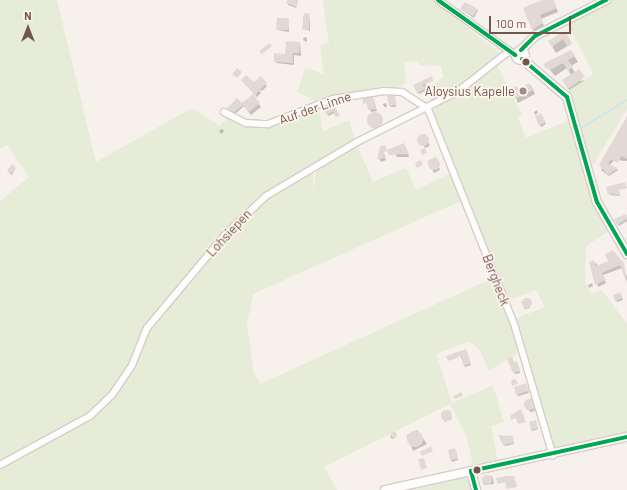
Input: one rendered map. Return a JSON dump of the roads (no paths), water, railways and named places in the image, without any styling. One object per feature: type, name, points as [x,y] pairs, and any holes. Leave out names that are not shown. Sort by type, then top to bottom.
[{"type":"street","points":[[438,0],[517,54],[567,97],[596,202],[627,254]]},
{"type":"street","points":[[517,54],[535,36],[606,0]]},
{"type":"street","name":"Lohsiepen","points":[[0,465],[90,416],[112,395],[132,365],[147,328],[226,234],[266,196],[357,142],[428,109],[517,54]]},
{"type":"street","name":"Auf der Linne","points":[[224,112],[246,123],[268,124],[334,99],[384,91],[402,92],[428,109]]},
{"type":"street","name":"Bergheck","points":[[428,109],[515,327],[552,456]]},
{"type":"street","points":[[385,490],[472,471],[552,456],[627,437]]},
{"type":"street","points":[[472,471],[476,490]]},
{"type":"waterway","points":[[583,127],[627,100]]},
{"type":"place","name":"Aloysius Kapelle","points":[[523,91]]}]
